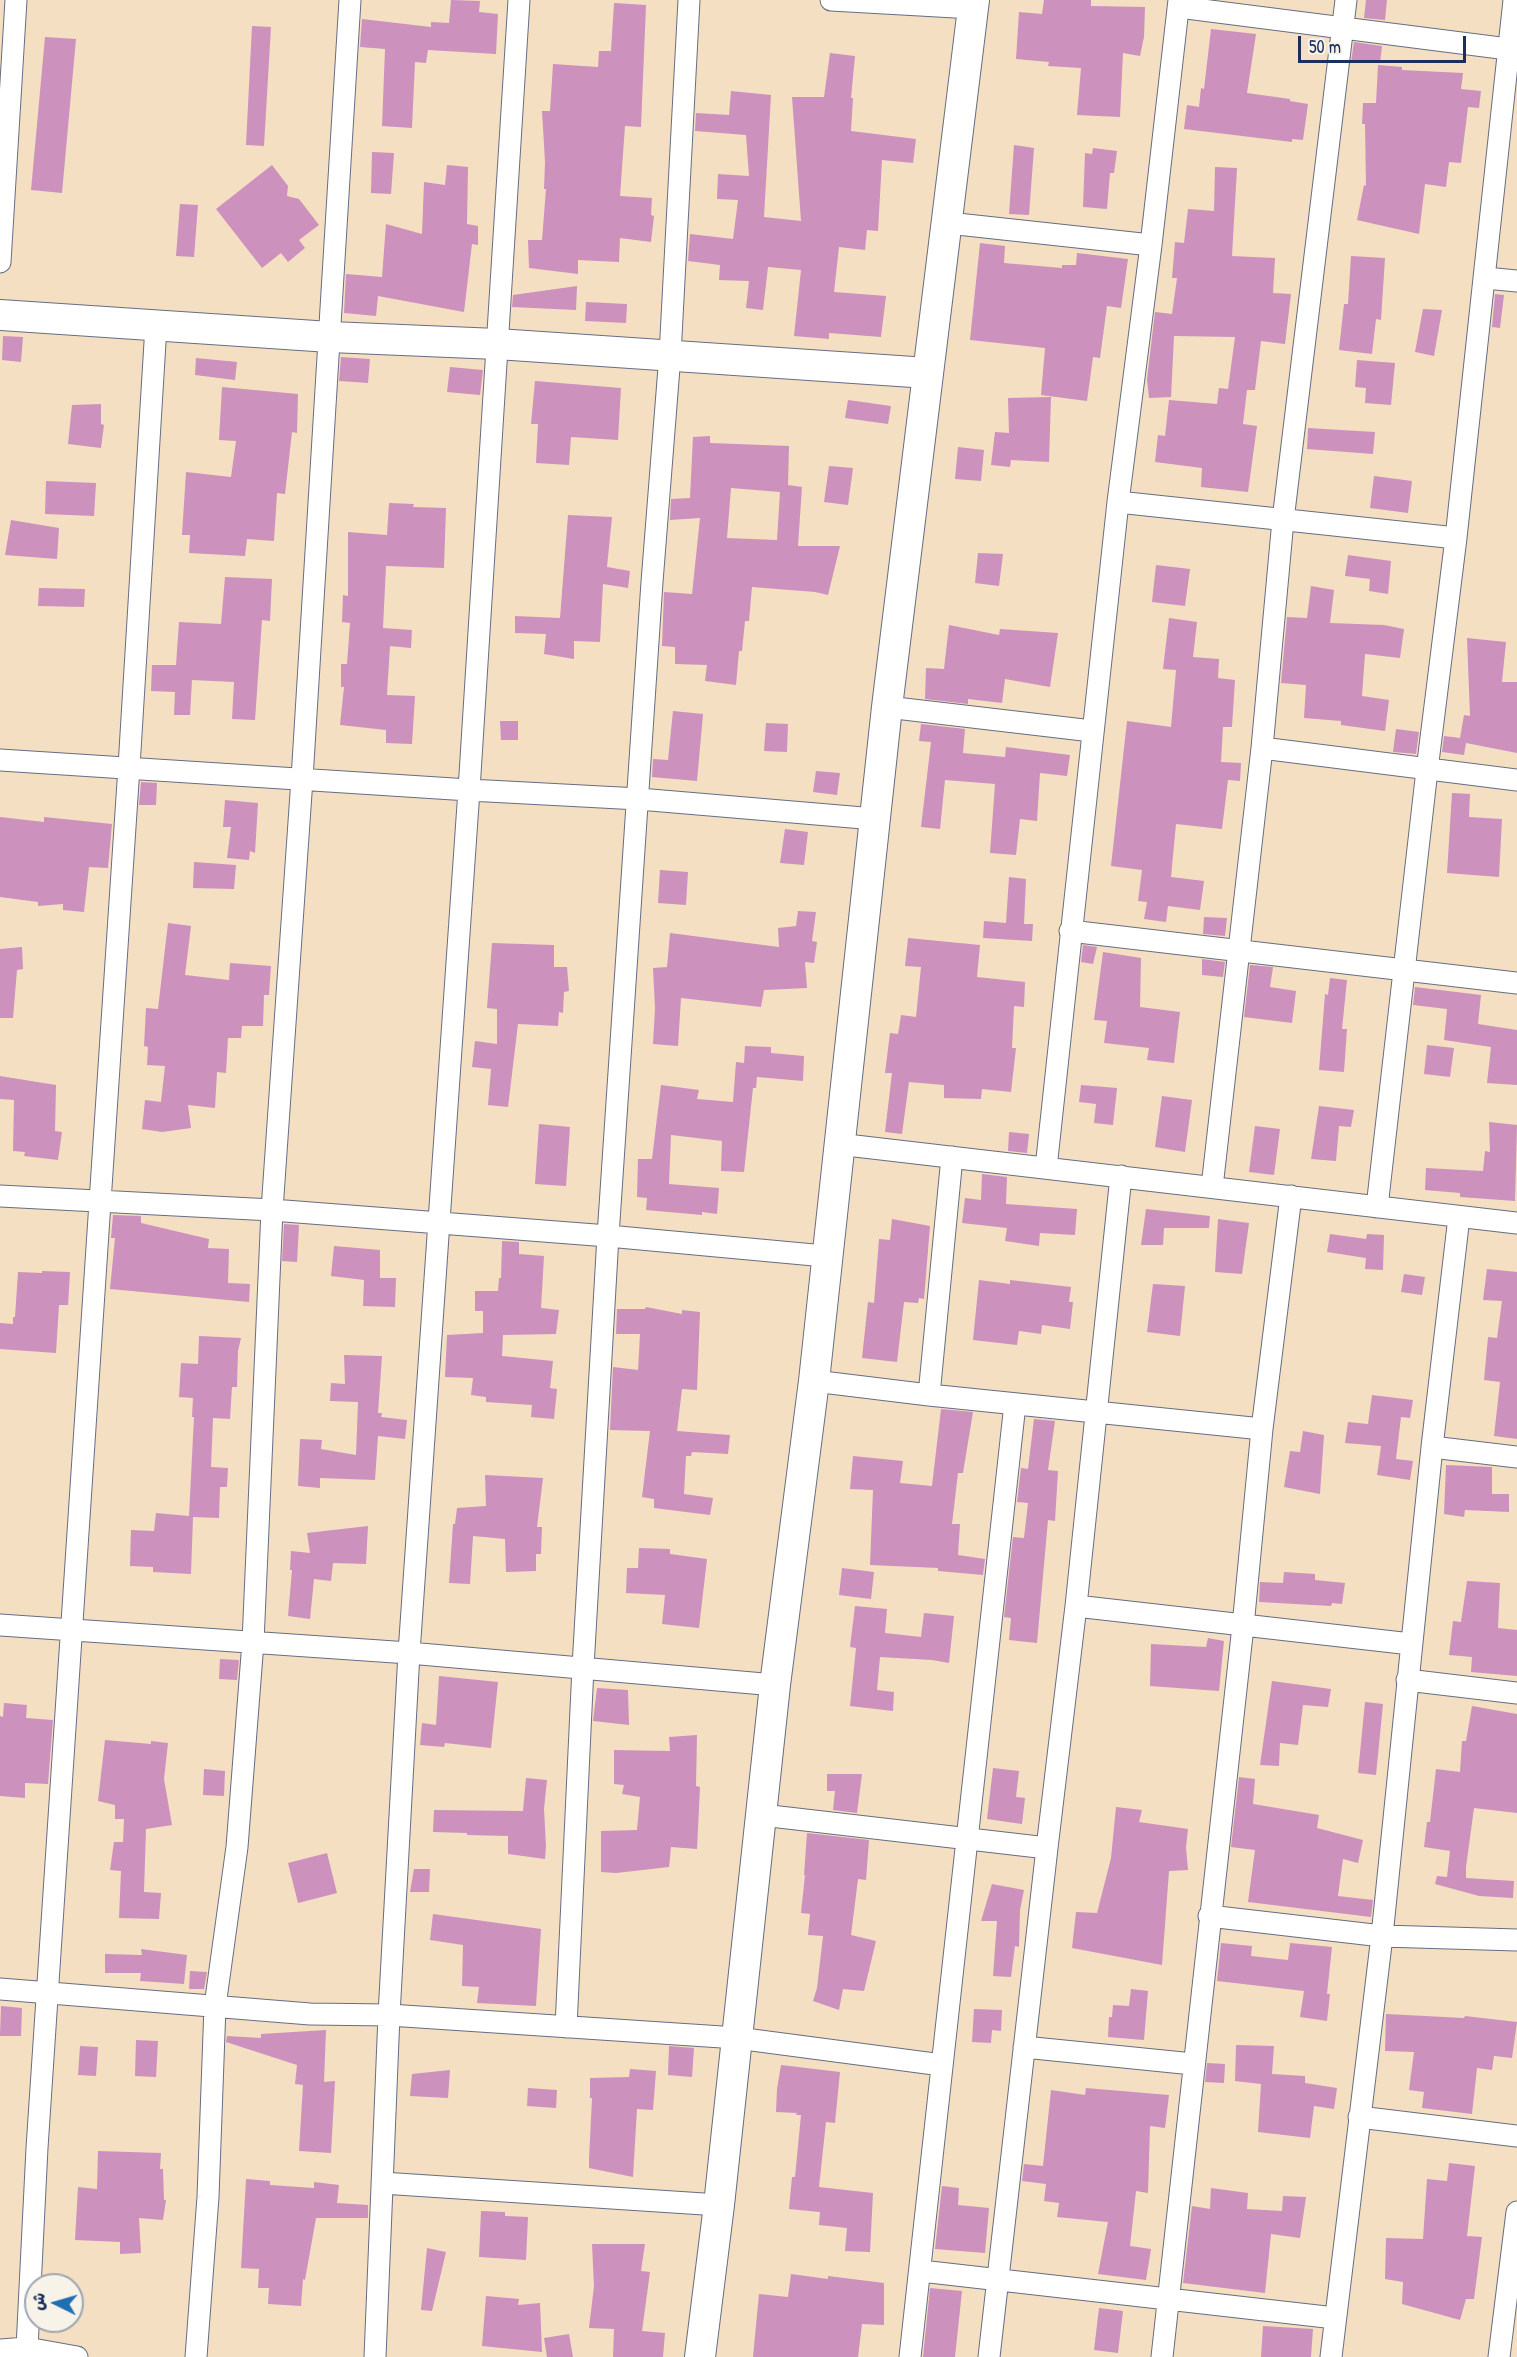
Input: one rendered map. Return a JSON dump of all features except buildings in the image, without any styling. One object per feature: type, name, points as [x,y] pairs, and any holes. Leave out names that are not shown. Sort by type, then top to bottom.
[{"type":"street","points":[[0,262],[16,0]]},
{"type":"street","points":[[196,2357],[208,2198],[215,2006],[237,1847],[253,1642],[272,1210],[302,779],[350,0]]},
{"type":"street","points":[[375,2357],[389,2015],[409,1653],[469,790],[519,0]]},
{"type":"street","points":[[566,2028],[583,1667],[608,1236],[652,582],[670,355],[689,0]]},
{"type":"street","points":[[700,2357],[719,2205],[775,1685],[813,1381],[887,707],[974,4],[831,0]]},
{"type":"street","points":[[1212,1186],[1262,748],[1284,520],[1346,0]]},
{"type":"street","points":[[1377,1207],[1486,278],[1514,0]]},
{"type":"street","points":[[1046,1168],[1118,502],[1179,3],[1508,49]]},
{"type":"street","points":[[948,224],[1151,245]]},
{"type":"street","points":[[1486,278],[1517,281]]},
{"type":"street","points":[[0,315],[330,337],[497,344],[928,373]]},
{"type":"street","points":[[27,2349],[37,2148],[129,768],[156,326]]},
{"type":"street","points":[[1118,502],[1456,537]]},
{"type":"street","points":[[887,707],[1092,731]]},
{"type":"street","points":[[1262,748],[1517,780]]},
{"type":"street","points":[[0,760],[639,799],[875,819]]},
{"type":"street","points":[[1070,931],[1517,983]]},
{"type":"street","points":[[838,1144],[1517,1223]]},
{"type":"street","points":[[929,1395],[952,1157]]},
{"type":"street","points":[[989,2357],[1077,1606],[1121,1176]]},
{"type":"street","points":[[0,1196],[272,1210],[608,1236],[825,1256]]},
{"type":"street","points":[[1162,2357],[1192,2064],[1243,1626],[1262,1429],[1291,1196]]},
{"type":"street","points":[[1331,2357],[1382,1936],[1407,1680],[1459,1217]]},
{"type":"street","points":[[813,1381],[1262,1429]]},
{"type":"street","points":[[910,2357],[1015,1404]]},
{"type":"street","points":[[1432,1447],[1517,1457]]},
{"type":"street","points":[[1077,1606],[1411,1644]]},
{"type":"street","points":[[0,1625],[409,1653],[775,1685]]},
{"type":"street","points":[[1407,1680],[1517,1693]]},
{"type":"street","points":[[762,1815],[1047,1848]]},
{"type":"street","points":[[1209,1917],[1382,1936],[1517,1940]]},
{"type":"street","points":[[0,1989],[310,2014],[389,2015],[737,2038],[942,2065]]},
{"type":"street","points":[[1024,2046],[1192,2064]]},
{"type":"street","points":[[1359,2117],[1517,2136]]},
{"type":"street","points":[[382,2183],[719,2205]]},
{"type":"street","points":[[1499,2357],[1517,2212]]},
{"type":"street","points":[[921,2271],[1335,2318]]},
{"type":"street","points":[[0,2350],[27,2349],[77,2357]]}]
